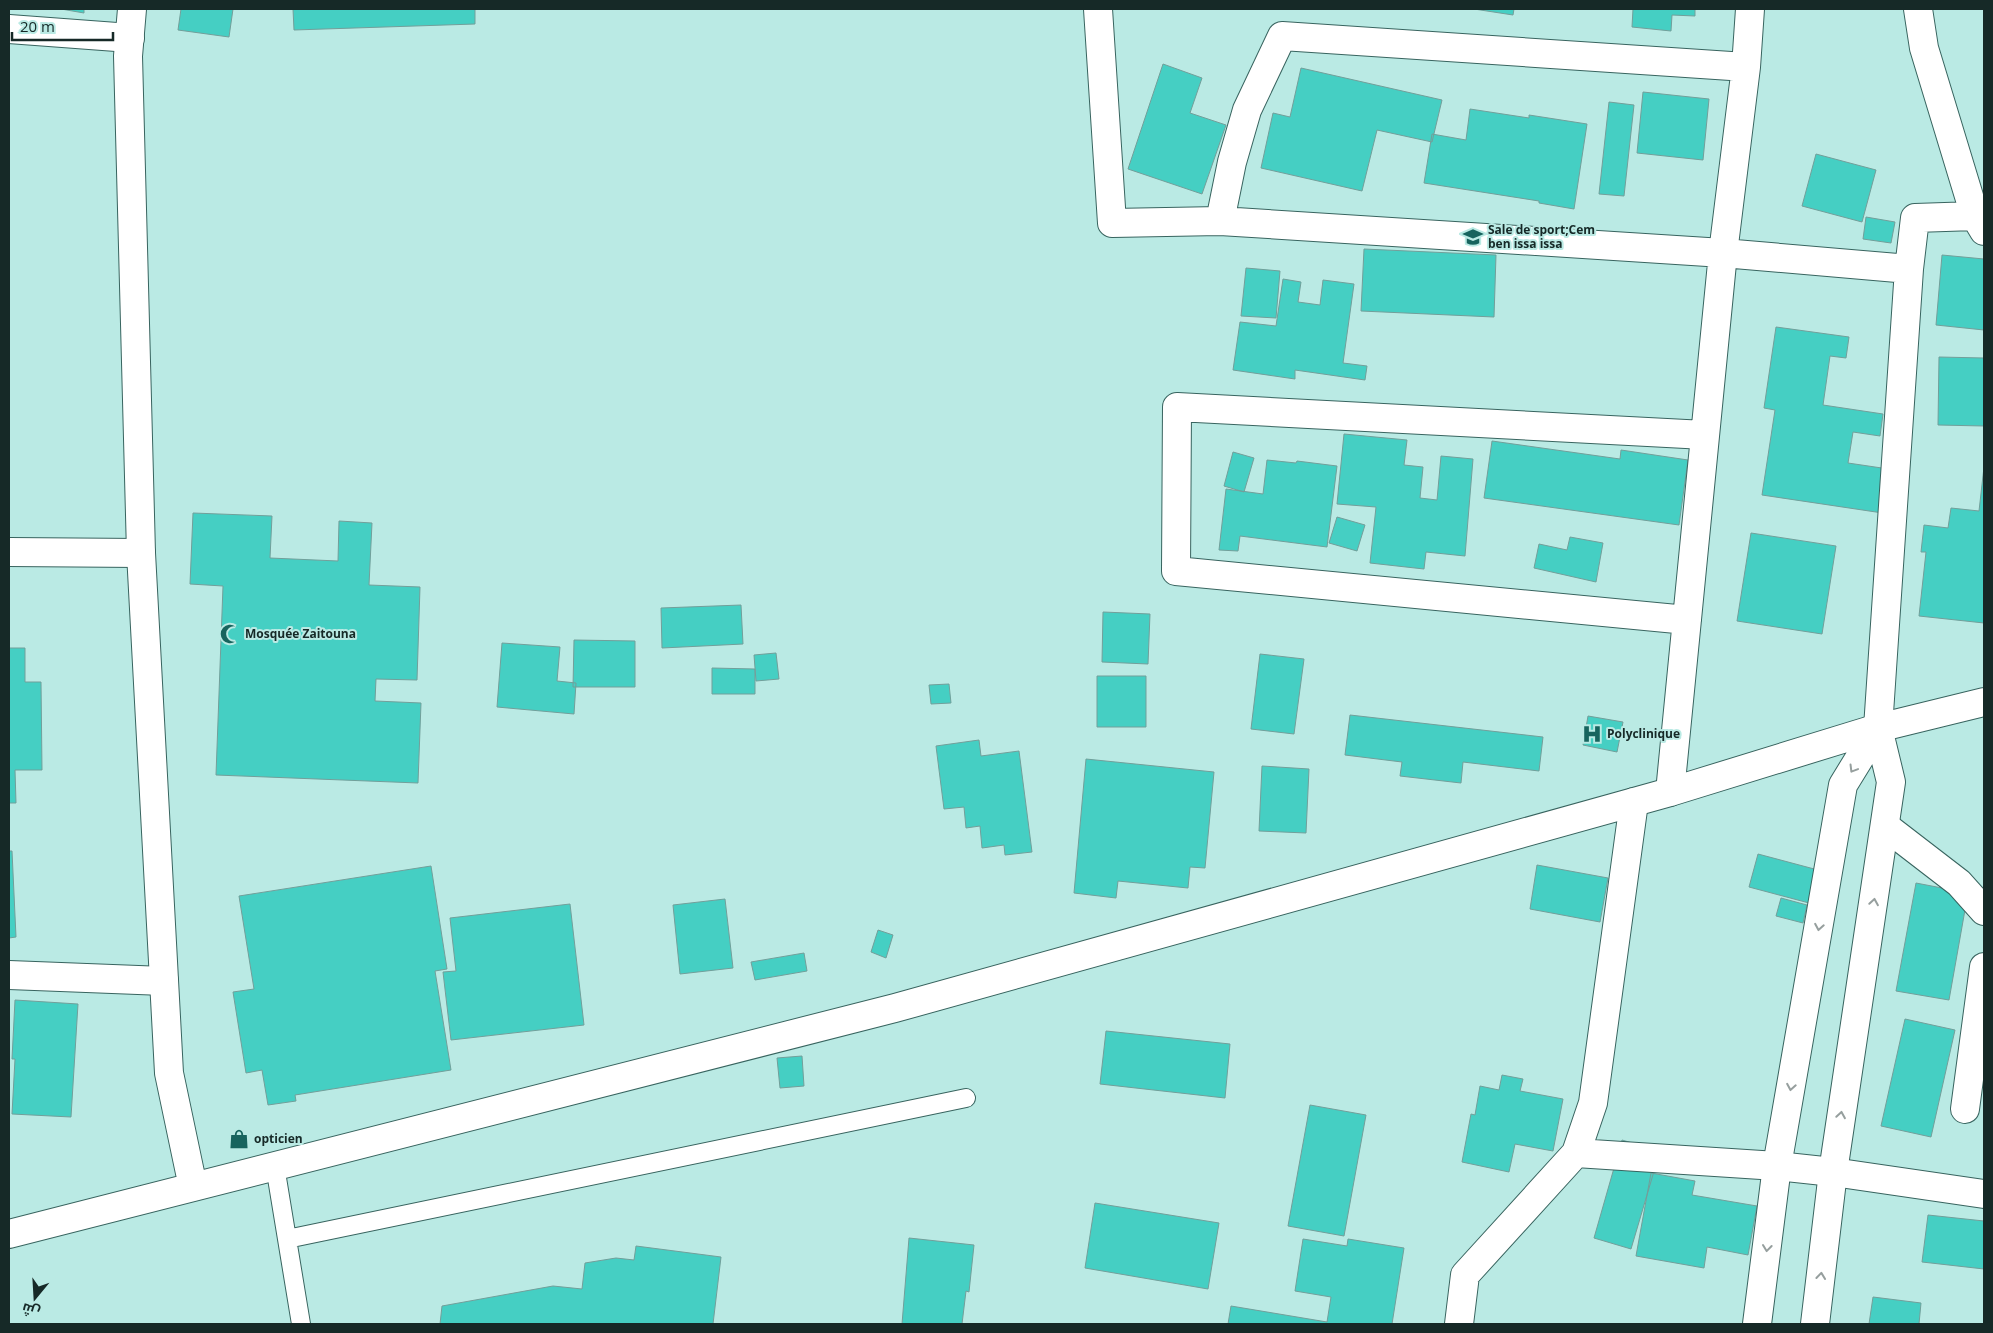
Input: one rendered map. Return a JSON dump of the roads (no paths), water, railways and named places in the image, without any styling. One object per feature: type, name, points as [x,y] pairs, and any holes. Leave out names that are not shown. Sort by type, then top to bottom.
[{"type":"street","points":[[132,9],[128,56],[141,553],[169,1073],[193,1187]]},
{"type":"street","points":[[1098,9],[1112,223],[1220,221],[1723,253],[1909,270]]},
{"type":"street","points":[[1670,792],[1723,253],[1746,67],[1750,9]]},
{"type":"street","points":[[1816,1324],[1833,1172],[1892,782],[1878,728],[1909,270],[1915,218],[1980,224],[1924,48],[1918,9]]},
{"type":"street","points":[[9,29],[130,38]]},
{"type":"street","points":[[1220,221],[1232,162],[1247,110],[1282,36],[1746,67]]},
{"type":"street","points":[[1687,620],[1176,572],[1177,407],[1705,435]]},
{"type":"street","points":[[9,552],[141,553]]},
{"type":"street","points":[[9,1234],[895,1008],[1670,792],[1878,728],[1984,702]]},
{"type":"street","points":[[1757,1324],[1777,1166],[1843,785],[1878,728]]},
{"type":"street","points":[[1459,1324],[1465,1275],[1576,1153],[1593,1103],[1634,802]]},
{"type":"street","points":[[1885,826],[1959,883],[1984,911]]},
{"type":"street","points":[[1965,1109],[1984,966]]},
{"type":"street","points":[[9,975],[164,981]]},
{"type":"street","points":[[1576,1153],[1777,1166],[1833,1172],[1984,1194]]},
{"type":"lane","points":[[287,1240],[966,1098]]},
{"type":"lane","points":[[275,1166],[301,1324]]},
{"type":"place","name":"Sale de sport;Cem ben issa issa","points":[[1473,237]]},
{"type":"place","name":"Mosquée Zaitouna","points":[[230,634]]},
{"type":"place","name":"Polyclinique","points":[[1592,734]]},
{"type":"place","name":"opticien","points":[[239,1139]]}]
